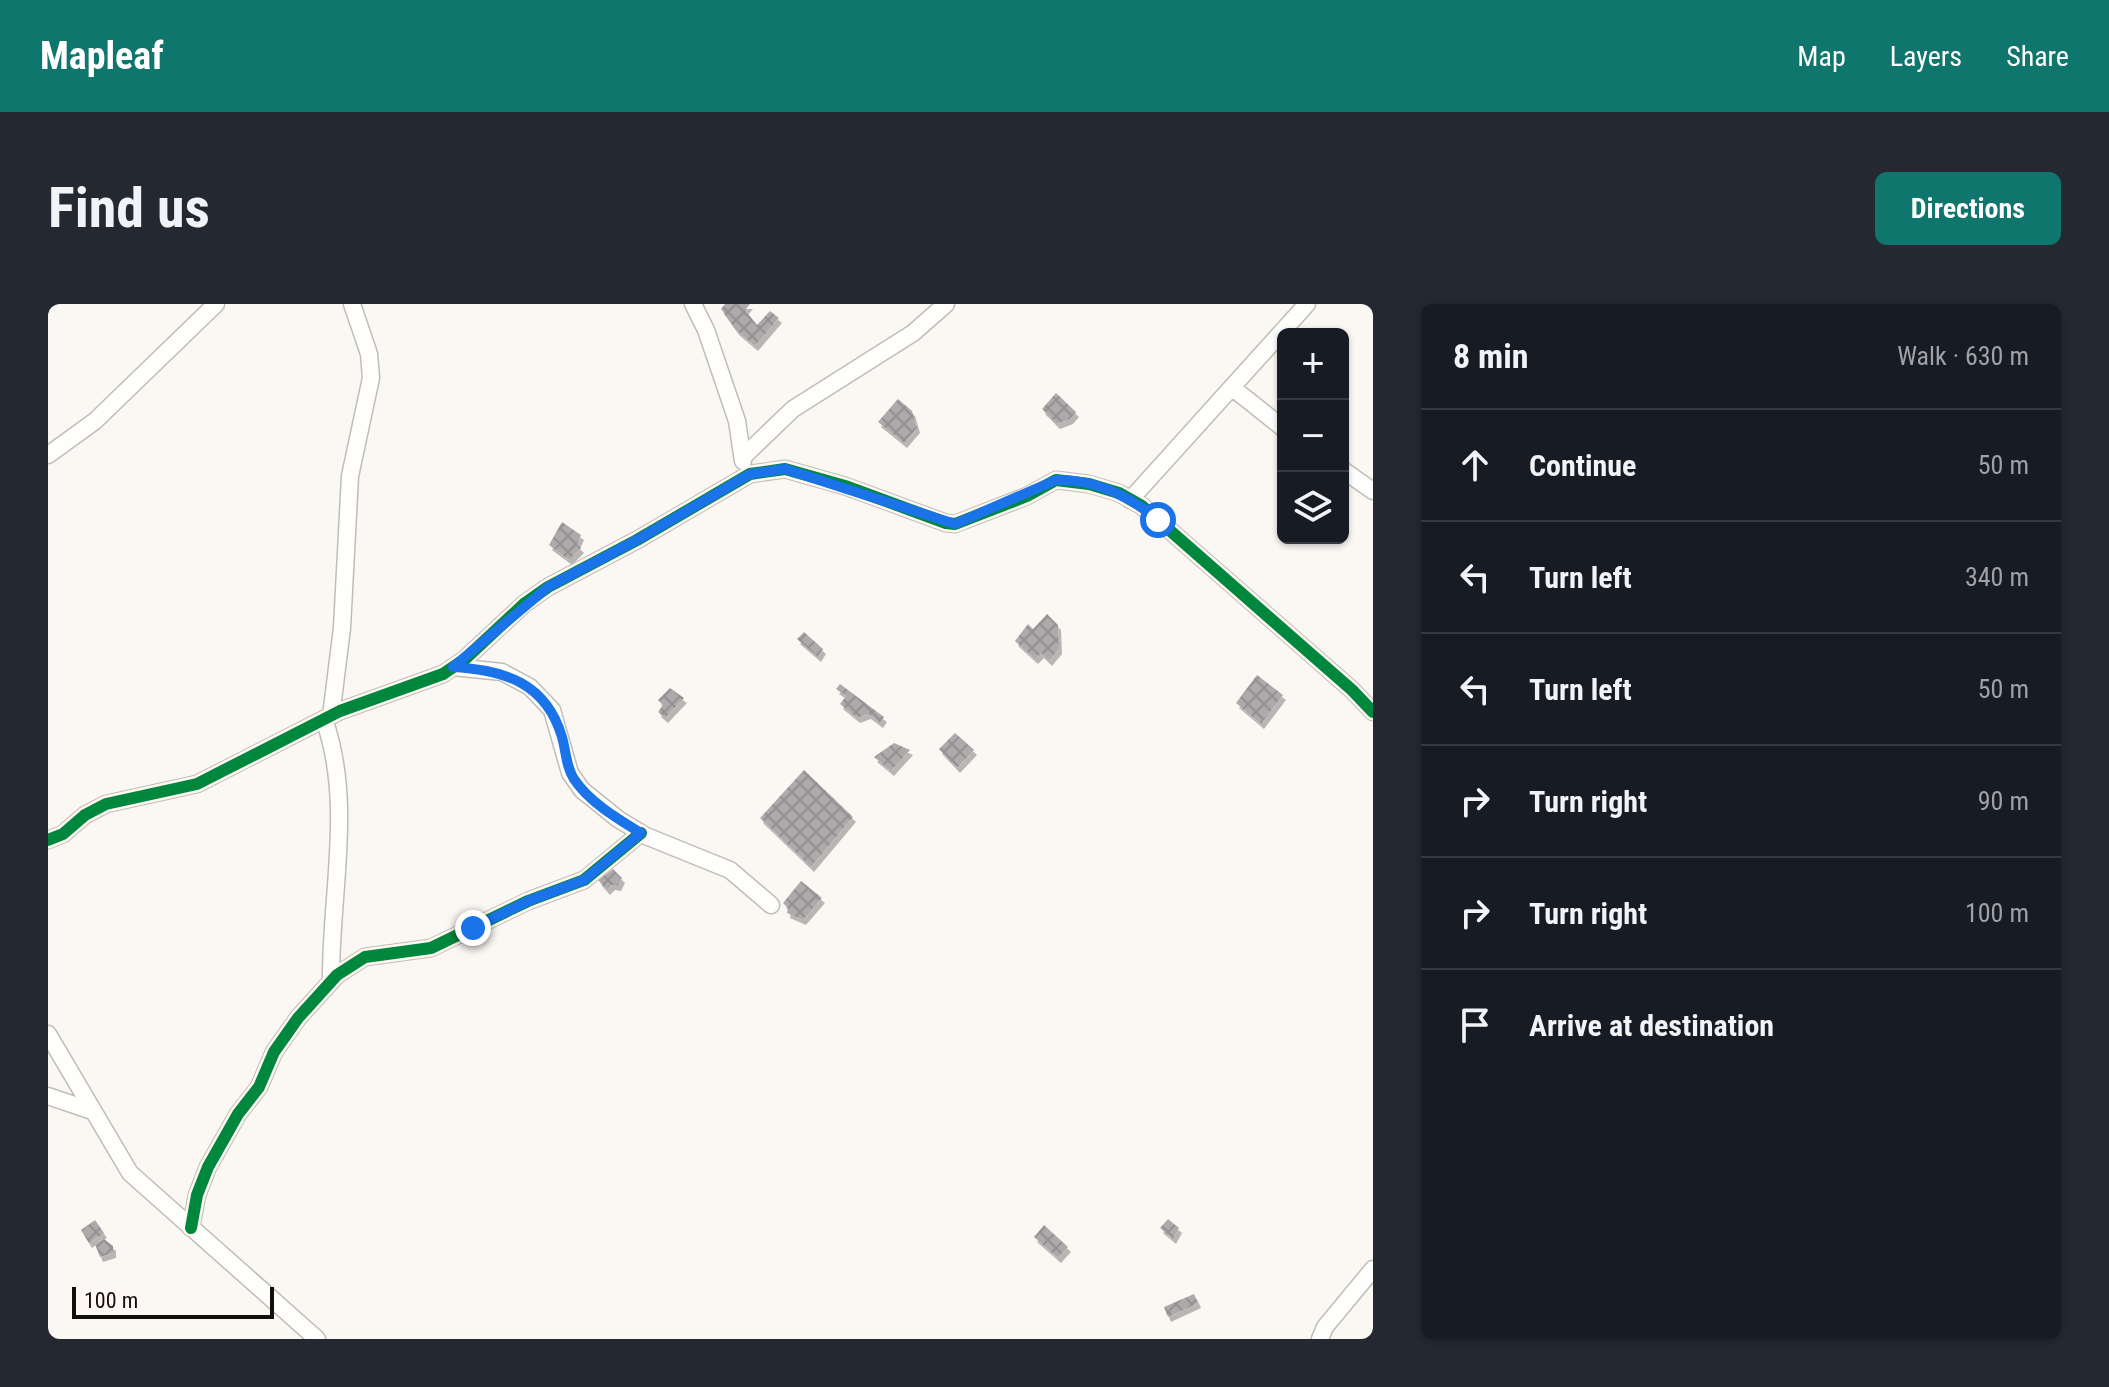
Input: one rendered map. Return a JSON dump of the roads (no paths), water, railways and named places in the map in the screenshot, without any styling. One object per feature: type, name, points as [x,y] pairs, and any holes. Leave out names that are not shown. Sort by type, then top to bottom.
[{"type":"street","points":[[48,455],[95,421],[216,304]]},
{"type":"street","points":[[331,982],[340,790],[327,717],[342,628],[350,476],[371,378],[369,354],[352,304]]},
{"type":"street","points":[[693,304],[706,330],[737,421],[744,478]]},
{"type":"street","points":[[743,457],[793,409],[913,333],[946,304]]},
{"type":"street","points":[[1130,500],[1184,437],[1234,389],[1307,304]]},
{"type":"street","points":[[1234,389],[1277,423]]},
{"type":"street","points":[[48,840],[63,834],[85,815],[106,804],[197,784],[327,717],[453,667],[548,587],[744,478],[785,469],[955,524],[1019,499],[1056,480],[1089,484],[1130,500],[1320,662],[1373,712]]},
{"type":"street","points":[[1346,472],[1373,491]]},
{"type":"street","points":[[453,667],[502,672],[542,697],[552,710],[575,781],[618,819],[641,833],[730,870],[771,905]]},
{"type":"street","points":[[191,1228],[197,1195],[208,1167],[238,1114],[259,1087],[274,1052],[298,1018],[350,964],[365,957],[431,948],[528,901],[584,880],[641,833]]},
{"type":"street","points":[[48,1034],[123,1165],[317,1339]]},
{"type":"street","points":[[48,1096],[92,1111]]},
{"type":"street","points":[[1320,1339],[1325,1327],[1373,1269]]}]
